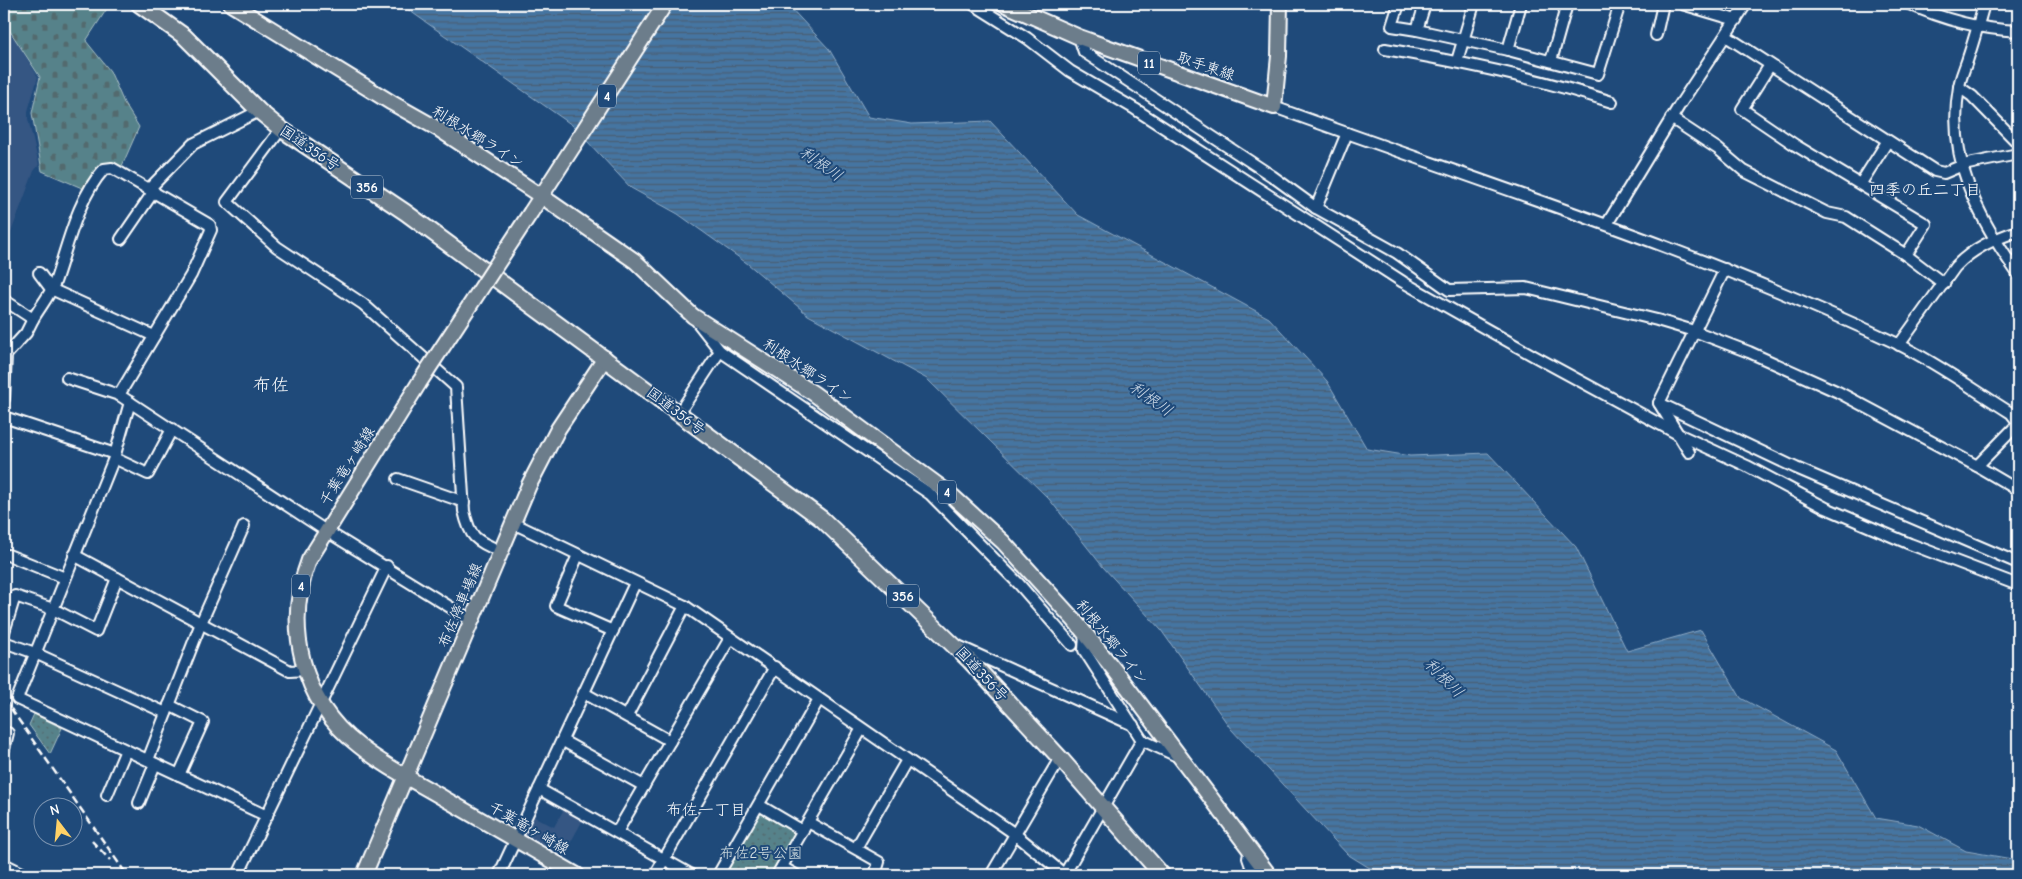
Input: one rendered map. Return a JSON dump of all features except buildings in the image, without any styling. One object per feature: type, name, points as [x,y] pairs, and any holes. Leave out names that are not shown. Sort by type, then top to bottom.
[{"type":"highway","name":"国道356号","points":[[139,4],[184,36],[259,111],[281,129],[405,212],[822,519],[953,643],[1060,758],[1162,875]]},
{"type":"main road","name":"利根水郷ライン","points":[[231,4],[384,98],[545,192],[635,261],[693,316],[813,393],[950,494],[1003,542],[1085,633],[1269,875]]},
{"type":"main road","name":"千葉竜ヶ崎線","points":[[577,875],[406,776],[356,745],[341,731],[321,705],[305,670],[298,638],[299,595],[309,560],[325,530],[545,192],[664,4]]},
{"type":"main road","name":"取手東線","points":[[1004,4],[1026,7],[1079,37],[1274,107]]},
{"type":"main road","points":[[1274,107],[1280,56],[1280,4]]},
{"type":"main road","name":"布佐停車場線","points":[[364,875],[513,523],[558,429],[605,358]]},
{"type":"street","points":[[973,4],[1027,38],[1070,71],[1135,109],[1403,282],[1678,434],[1747,466],[1826,508],[1910,544],[2018,585]]},
{"type":"street","points":[[1399,4],[1392,26],[1508,50],[1598,74],[1620,4]]},
{"type":"street","points":[[1417,30],[1425,4]]},
{"type":"street","points":[[1457,62],[1474,4]]},
{"type":"street","points":[[1508,50],[1521,4]]},
{"type":"street","points":[[1551,61],[1567,4]]},
{"type":"street","points":[[1656,35],[1663,4]]},
{"type":"street","points":[[1682,4],[1703,7],[1736,20]]},
{"type":"street","points":[[1607,224],[1671,118],[1746,4]]},
{"type":"street","points":[[1909,4],[1977,27],[2018,32]]},
{"type":"street","points":[[1984,4],[1959,87],[1957,121],[1963,165],[1974,202],[1994,240],[2018,274]]},
{"type":"street","points":[[1726,36],[1887,142],[1935,171],[1944,173],[1963,165],[2018,154]]},
{"type":"street","points":[[1079,37],[1084,52],[1272,176],[1316,208],[1397,253],[1449,290],[1526,288],[1647,318],[1694,332],[1749,352],[1838,392],[1978,466],[2018,490]]},
{"type":"street","points":[[1385,48],[1551,83],[1612,102]]},
{"type":"street","points":[[1770,65],[1742,109],[1795,145],[1861,183],[1926,224],[1906,255]]},
{"type":"street","points":[[1959,87],[1972,96],[2018,143]]},
{"type":"street","points":[[1274,107],[1607,224],[1725,269],[1900,345],[2011,413],[2018,423],[1978,466]]},
{"type":"street","points":[[121,239],[152,190],[193,144],[259,111]]},
{"type":"street","points":[[1671,118],[1718,149],[1744,171],[1827,213],[1846,217],[1906,255],[1944,284]]},
{"type":"street","points":[[281,129],[227,202],[277,247],[362,304],[456,387],[464,502],[468,530],[473,537],[500,551]]},
{"type":"street","points":[[1316,208],[1347,133]]},
{"type":"street","points":[[1861,183],[1887,142]]},
{"type":"street","points":[[4,399],[6,355],[26,334],[51,289],[81,207],[97,177],[104,169],[112,168],[205,221],[212,230],[191,275],[118,395]]},
{"type":"street","points":[[1900,345],[1965,257],[1994,240],[2018,231]]},
{"type":"street","points":[[1659,402],[1725,269]]},
{"type":"street","points":[[39,273],[51,289],[154,336]]},
{"type":"street","points":[[4,300],[33,319]]},
{"type":"street","points":[[693,316],[720,351],[930,494],[1013,578],[1072,644]]},
{"type":"street","points":[[720,351],[751,352]]},
{"type":"street","points":[[679,413],[720,351]]},
{"type":"street","points":[[67,378],[118,395],[130,402],[325,530],[387,566],[472,620]]},
{"type":"street","points":[[130,402],[115,456],[64,578],[17,699],[267,816]]},
{"type":"street","points":[[1659,402],[1689,452]]},
{"type":"street","points":[[1659,402],[1824,480],[2018,563]]},
{"type":"street","points":[[4,417],[115,456],[148,474],[172,429]]},
{"type":"street","points":[[398,478],[464,502]]},
{"type":"street","points":[[513,523],[685,606],[775,667],[861,730],[1014,834],[1065,875],[1142,740]]},
{"type":"street","points":[[139,803],[168,709],[201,623],[244,526]]},
{"type":"street","points":[[8,555],[64,578]]},
{"type":"street","points":[[74,555],[290,671],[305,670]]},
{"type":"street","points":[[578,555],[556,606],[613,631]]},
{"type":"street","points":[[238,875],[387,566]]},
{"type":"street","points":[[4,632],[15,596],[53,609],[96,631],[117,578]]},
{"type":"street","points":[[500,875],[514,839],[563,741],[635,583]]},
{"type":"street","points":[[627,716],[685,606]]},
{"type":"street","points":[[1085,633],[1084,650],[1142,740],[1182,759]]},
{"type":"street","points":[[618,832],[730,638]]},
{"type":"street","points":[[4,642],[203,722],[179,774]]},
{"type":"street","points":[[953,643],[1133,725]]},
{"type":"street","points":[[655,875],[775,667]]},
{"type":"street","points":[[584,693],[670,741]]},
{"type":"street","points":[[718,875],[820,699]]},
{"type":"street","points":[[796,875],[779,871],[861,730]]},
{"type":"street","points":[[4,749],[8,733]]},
{"type":"street","points":[[563,741],[644,786]]},
{"type":"street","points":[[107,795],[126,750]]},
{"type":"street","points":[[991,875],[1060,758]]},
{"type":"street","points":[[856,848],[907,760]]},
{"type":"street","points":[[540,789],[692,875]]},
{"type":"street","points":[[759,805],[856,848],[880,862],[875,875]]},
{"type":"street","points":[[1250,850],[1248,858],[1254,875]]},
{"type":"street","points":[[4,864],[26,875]]},
{"type":"shaded area","points":[[4,31],[15,39],[38,77],[28,111],[28,119],[39,165],[34,171],[4,251]]},
{"type":"shaded area","points":[[565,807],[584,818],[563,856],[522,833],[531,815],[554,827]]},
{"type":"green space","points":[[4,4],[110,4],[86,41],[110,71],[124,103],[139,127],[118,175],[102,171],[89,191],[42,171],[32,113],[40,77],[4,22]]},
{"type":"green space","points":[[34,714],[62,728],[50,754],[29,725]]},
{"type":"green space","name":"布佐2号公園","points":[[762,809],[799,831],[773,875],[724,875]]},
{"type":"water","name":"利根川","points":[[400,4],[787,4],[829,49],[869,117],[912,124],[990,121],[1078,215],[1269,318],[1327,381],[1367,449],[1410,456],[1488,453],[1576,547],[1627,651],[1701,630],[1741,698],[1836,750],[1876,818],[1918,825],[1966,851],[2018,860],[2018,875],[1381,875],[1347,854],[1231,729],[1161,630],[1103,567],[1049,499],[927,379],[808,315],[748,264],[678,214],[631,188],[572,125]]},
{"type":"railway","points":[[4,699],[127,875]]},
{"type":"railway","points":[[92,841],[110,860]]},
{"type":"district","name":"四季の丘二丁目","points":[[1925,190]]},
{"type":"district","name":"布佐","points":[[271,385]]},
{"type":"district","name":"布佐一丁目","points":[[706,810]]}]
